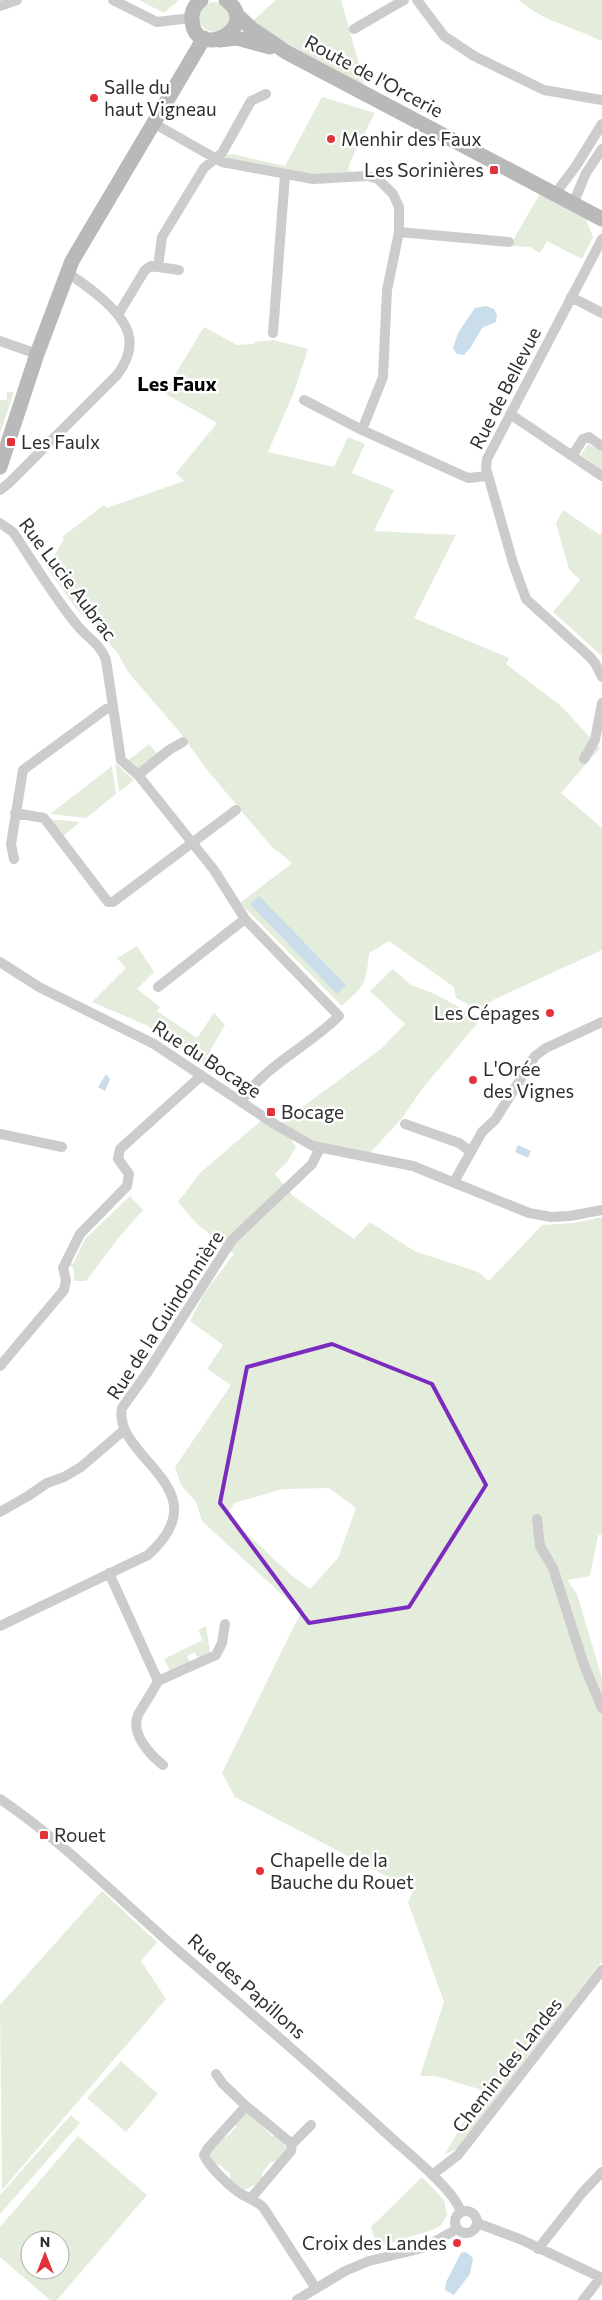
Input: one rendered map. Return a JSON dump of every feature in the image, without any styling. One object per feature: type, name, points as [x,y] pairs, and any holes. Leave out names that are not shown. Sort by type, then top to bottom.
[{"type":"street","points":[[0,6],[18,0]]},
{"type":"street","points":[[113,0],[157,22],[191,18]]},
{"type":"street","name":"Route de l'Orcerie","points":[[226,0],[236,14],[252,28],[286,52],[602,219]]},
{"type":"street","points":[[354,28],[404,0]]},
{"type":"street","points":[[417,0],[444,36],[474,56],[544,90],[602,100]]},
{"type":"street","points":[[198,1],[191,18],[195,30],[211,39],[226,37],[235,27],[236,14]]},
{"type":"street","points":[[0,467],[37,354],[67,273],[114,188],[211,39]]},
{"type":"street","name":"Route de l'Orcerie","points":[[211,39],[246,39],[286,52]]},
{"type":"street","points":[[158,267],[162,237],[204,168],[222,153],[252,101],[266,94]]},
{"type":"street","points":[[155,124],[213,159],[285,175],[313,179],[368,176],[378,179],[393,194],[399,206],[399,232],[387,290],[383,377],[362,430]]},
{"type":"street","points":[[555,194],[602,124]]},
{"type":"street","points":[[572,204],[586,173],[602,149]]},
{"type":"street","points":[[274,333],[285,175]]},
{"type":"street","points":[[566,178],[580,186]]},
{"type":"street","points":[[399,232],[509,242]]},
{"type":"street","name":"Rue de Bellevue","points":[[602,239],[488,459],[487,476],[513,563],[526,599],[590,657],[602,677]]},
{"type":"street","points":[[119,313],[145,270],[151,266],[178,270]]},
{"type":"street","points":[[0,490],[9,484],[37,456],[125,364],[130,345],[126,328],[119,313],[89,288],[67,273]]},
{"type":"street","points":[[571,297],[602,313]]},
{"type":"street","points":[[0,341],[37,354]]},
{"type":"street","points":[[304,400],[362,430],[468,478],[487,476]]},
{"type":"street","points":[[510,414],[602,476]]},
{"type":"street","points":[[572,456],[583,439],[589,437],[602,446]]},
{"type":"street","name":"Rue Lucie Aubrac","points":[[0,522],[13,532],[76,624],[96,642],[103,652],[106,660],[121,760],[138,775],[221,880],[245,919],[339,1016],[274,1068],[248,1092],[241,1102]]},
{"type":"street","points":[[584,759],[595,740],[602,703]]},
{"type":"street","points":[[14,859],[11,844],[23,770],[106,709],[112,708]]},
{"type":"street","points":[[138,775],[169,750],[183,742]]},
{"type":"street","points":[[15,813],[44,818],[108,902],[113,902],[236,810]]},
{"type":"street","points":[[158,987],[245,919]]},
{"type":"street","name":"Rue du Bocage","points":[[0,962],[39,987],[154,1044],[306,1143],[320,1148],[413,1166],[529,1213],[551,1217],[570,1216],[602,1210]]},
{"type":"street","points":[[454,1182],[482,1132],[494,1120],[535,1056],[546,1048],[602,1022]]},
{"type":"street","points":[[0,1366],[64,1290],[66,1280],[63,1268],[80,1234],[127,1186],[129,1174],[118,1159],[120,1149],[201,1076]]},
{"type":"street","points":[[405,1124],[459,1143],[471,1152]]},
{"type":"street","points":[[0,1134],[62,1147]]},
{"type":"street","name":"Rue de la Guindonnière","points":[[0,1626],[148,1555],[160,1545],[167,1534],[174,1512],[169,1488],[124,1431],[122,1408],[232,1240],[312,1164],[320,1148]]},
{"type":"street","points":[[0,1512],[47,1483],[64,1477],[81,1467],[124,1431]]},
{"type":"street","points":[[537,1519],[540,1546],[553,1568],[584,1666],[602,1708]]},
{"type":"street","points":[[109,1573],[158,1681]]},
{"type":"street","points":[[163,1765],[149,1754],[136,1728],[137,1717],[158,1681],[216,1654],[222,1643],[225,1624]]},
{"type":"street","name":"Rue des Papillons","points":[[0,1799],[80,1861],[181,1953],[342,2091],[432,2175],[455,2201],[461,2212]]},
{"type":"street","name":"Chemin des Landes","points":[[432,2175],[458,2156],[602,1970]]},
{"type":"street","points":[[216,2074],[223,2084],[246,2106],[292,2144]]},
{"type":"street","points":[[246,2106],[208,2148],[204,2155],[208,2164],[243,2195],[252,2197],[263,2207],[315,2287]]},
{"type":"street","points":[[252,2197],[291,2150],[292,2144],[311,2125]]},
{"type":"street","points":[[538,2249],[582,2193],[602,2172]]},
{"type":"street","points":[[296,2300],[315,2287],[369,2261],[423,2248],[457,2229],[468,2233],[474,2230],[477,2223],[474,2214],[468,2210],[461,2212],[455,2219],[457,2229]]},
{"type":"street","points":[[477,2223],[522,2240],[602,2278],[583,2300]]},
{"type":"highlighted area","points":[[332,1344],[432,1384],[486,1485],[409,1607],[309,1623],[220,1503],[247,1367]]},
{"type":"green space","points":[[139,0],[179,0],[164,13]]},
{"type":"green space","points":[[276,0],[341,0],[364,82],[363,85],[250,23]]},
{"type":"green space","points":[[519,0],[602,0],[602,41],[548,19]]},
{"type":"green space","points":[[214,2],[220,3],[228,11],[228,23],[220,31],[214,32],[208,31],[200,23],[199,17],[200,11],[208,3]]},
{"type":"green space","points":[[322,97],[375,113],[350,162],[348,170],[352,171],[320,175],[225,159],[227,155],[232,154],[285,166]]},
{"type":"green space","points":[[540,194],[586,219],[593,237],[582,259],[547,241],[540,253],[530,247],[513,246],[513,240]]},
{"type":"green space","points":[[204,327],[237,345],[273,340],[308,349],[294,392],[268,452],[334,467],[348,437],[365,444],[352,473],[394,490],[374,531],[456,535],[414,618],[509,658],[506,664],[561,706],[600,748],[561,793],[602,828],[602,950],[493,1000],[487,1007],[475,1008],[456,998],[454,987],[389,941],[369,953],[367,971],[363,983],[356,993],[342,1006],[240,903],[292,863],[271,846],[208,771],[178,730],[128,672],[117,652],[75,607],[47,568],[64,539],[62,537],[104,505],[107,508],[184,481],[176,473],[217,423],[164,393]]},
{"type":"green space","points":[[7,392],[14,392],[0,433],[0,400],[7,400]]},
{"type":"green space","points":[[588,444],[602,451],[602,470],[581,455]]},
{"type":"green space","points":[[563,510],[600,535],[602,532],[602,656],[553,612],[580,580],[569,569],[556,523]]},
{"type":"green space","points":[[149,744],[158,755],[138,771],[127,761]]},
{"type":"green space","points":[[115,763],[134,780],[119,792]]},
{"type":"green space","points":[[112,766],[116,794],[86,818],[50,814]]},
{"type":"green space","points":[[48,819],[80,822],[62,837]]},
{"type":"green space","points":[[137,946],[154,972],[137,989],[160,1007],[157,1011],[197,1038],[214,1013],[225,1025],[203,1063],[146,1025],[92,1002],[126,968],[117,958]]},
{"type":"green space","points":[[393,969],[411,985],[435,994],[481,1019],[422,1089],[403,1117],[370,1153],[318,1143],[281,1123],[382,1048],[405,1024],[370,991]]},
{"type":"green space","points":[[262,1120],[289,1136],[296,1147],[287,1162],[275,1174],[293,1196],[354,1239],[370,1222],[414,1251],[478,1272],[489,1281],[542,1225],[574,1223],[602,1217],[602,1535],[598,1535],[590,1576],[567,1580],[577,1594],[602,1678],[602,1961],[457,2149],[445,2154],[482,2090],[436,2076],[420,2076],[444,2002],[408,1902],[413,1890],[235,1797],[222,1773],[301,1612],[202,1521],[196,1502],[181,1485],[175,1467],[231,1385],[207,1369],[223,1345],[190,1321],[205,1292],[234,1254],[196,1223],[178,1202],[201,1172]],"holes":[[[329,1488],[356,1508],[338,1558],[310,1589],[291,1575],[227,1515],[234,1503],[283,1489]]]},
{"type":"green space","points":[[130,1196],[143,1210],[120,1236],[86,1281],[74,1281],[74,1270],[69,1263],[73,1264],[85,1239]]},
{"type":"green space","points":[[206,1626],[210,1652],[198,1658],[195,1652],[187,1656],[190,1662],[170,1671],[164,1659],[203,1640],[198,1630]]},
{"type":"green space","points":[[102,1891],[157,1942],[141,1961],[166,1999],[2,2190],[0,2005]]},
{"type":"green space","points":[[121,2061],[158,2094],[126,2132],[87,2098]]},
{"type":"green space","points":[[247,2112],[261,2121],[262,2126],[272,2136],[277,2135],[286,2147],[276,2162],[271,2162],[262,2173],[262,2178],[257,2184],[244,2190],[230,2179],[230,2174],[220,2165],[214,2165],[209,2154],[222,2138],[227,2137],[236,2127],[236,2122]]},
{"type":"green space","points":[[71,2115],[80,2123],[0,2214],[0,2195]]},
{"type":"green space","points":[[78,2136],[147,2195],[57,2300],[50,2300],[27,2280],[70,2280],[70,2230],[20,2230],[20,2274],[0,2257],[0,2227]]},
{"type":"green space","points":[[422,2177],[444,2200],[447,2215],[441,2225],[435,2229],[354,2254],[375,2240],[371,2227]]},
{"type":"water","points":[[486,306],[494,309],[497,315],[496,322],[482,328],[464,355],[457,354],[453,348],[458,333],[475,308]]},
{"type":"water","points":[[259,896],[346,985],[337,994],[250,904]]},
{"type":"water","points":[[106,1074],[110,1079],[105,1091],[98,1087]]},
{"type":"water","points":[[518,1145],[531,1151],[528,1158],[515,1152]]},
{"type":"water","points":[[204,1949],[217,1953],[215,1960],[202,1955]]},
{"type":"water","points":[[466,2252],[473,2258],[470,2274],[454,2295],[445,2290],[446,2282],[461,2253]]},
{"type":"place","name":"Salle du haut Vigneau","points":[[94,98]]},
{"type":"place","name":"Menhir des Faux","points":[[331,139]]},
{"type":"place","name":"Les Sorinières","points":[[494,170]]},
{"type":"place","name":"Les Faulx","points":[[11,442]]},
{"type":"place","name":"Les Cépages","points":[[550,1013]]},
{"type":"place","name":"L'Orée des Vignes","points":[[473,1080]]},
{"type":"place","name":"Bocage","points":[[271,1112]]},
{"type":"place","name":"Rouet","points":[[44,1835]]},
{"type":"place","name":"Chapelle de la Bauche du Rouet","points":[[260,1871]]},
{"type":"place","name":"Croix des Landes","points":[[457,2243]]},
{"type":"district","name":"Les Faux","points":[[177,384]]}]
